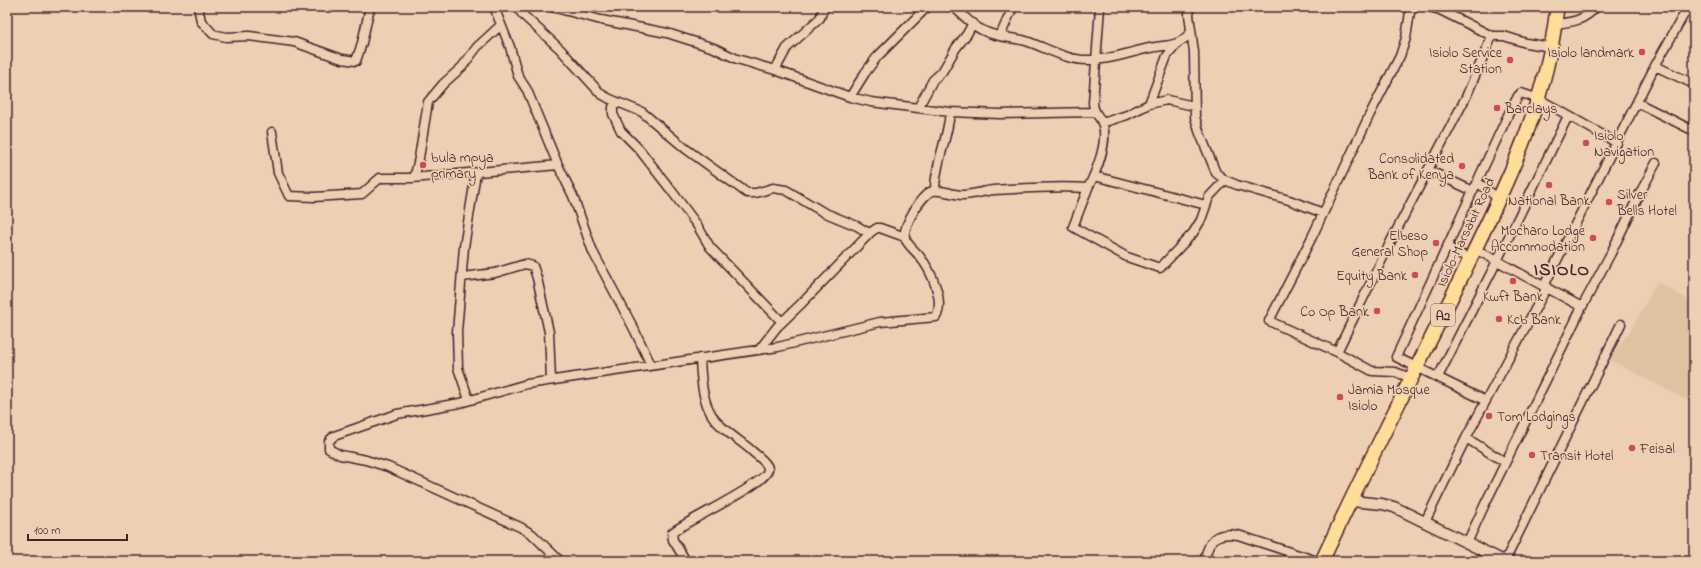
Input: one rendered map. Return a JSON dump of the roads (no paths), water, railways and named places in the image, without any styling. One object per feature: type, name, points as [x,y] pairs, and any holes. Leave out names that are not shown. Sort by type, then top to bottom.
[{"type":"highway","name":"A2","points":[[1551,47],[1557,7]]},
{"type":"highway","name":"Isiolo-Marsabit Road","points":[[1322,561],[1472,254],[1521,148],[1539,99],[1551,47]]},
{"type":"street","points":[[198,7],[201,21],[213,34],[226,38],[249,36],[294,42],[342,59],[356,61],[370,7]]},
{"type":"street","points":[[494,7],[510,47],[518,76],[527,90],[558,165],[573,196],[593,252],[631,323],[651,365]]},
{"type":"street","points":[[517,7],[523,15],[560,49],[601,94],[642,112],[686,149],[730,178],[747,192],[756,193],[773,188],[786,190],[823,212],[857,226],[869,233]]},
{"type":"street","points":[[552,7],[601,20],[667,33],[714,48],[737,59],[775,70],[850,97],[882,104],[950,112],[1000,114],[1094,112]]},
{"type":"street","points":[[775,70],[787,48],[820,18],[824,7]]},
{"type":"street","points":[[850,97],[877,57],[927,7]]},
{"type":"street","points":[[953,7],[983,31],[1025,41],[1076,59],[1096,60],[1124,56],[1152,47],[1177,44]]},
{"type":"street","points":[[1000,36],[1013,7]]},
{"type":"street","points":[[1100,7],[1094,112],[1102,123],[1104,131],[1097,169],[1073,227],[1127,257],[1160,268],[1193,233],[1202,220],[1209,197],[1225,180]]},
{"type":"street","points":[[1190,7],[1189,14],[1194,52],[1194,106],[1197,126],[1216,173],[1225,180],[1237,185],[1288,200],[1323,213]]},
{"type":"street","points":[[1414,7],[1408,20],[1406,38],[1400,56],[1269,320],[1337,352],[1372,371],[1414,372],[1438,377],[1486,401]]},
{"type":"street","points":[[1429,7],[1440,10],[1492,36],[1511,37],[1526,43],[1551,47]]},
{"type":"street","points":[[1555,24],[1572,22],[1584,18],[1596,7]]},
{"type":"street","points":[[1425,522],[1466,438],[1545,286],[1656,66],[1688,7]]},
{"type":"street","points":[[918,108],[933,80],[942,72],[973,23]]},
{"type":"street","points":[[412,178],[415,175],[428,102],[443,84],[462,67],[477,47],[500,25]]},
{"type":"street","points":[[1149,104],[1166,60],[1177,44],[1191,32]]},
{"type":"street","points":[[1337,352],[1393,237],[1466,97],[1492,36]]},
{"type":"street","points":[[1656,66],[1694,84]]},
{"type":"street","points":[[1414,372],[1396,357],[1518,96],[1521,93],[1524,93],[1539,99],[1617,143]]},
{"type":"street","points":[[1102,123],[1127,115],[1149,104],[1167,100],[1194,106]]},
{"type":"street","points":[[617,102],[613,108],[613,114],[615,122],[621,131],[639,149],[672,190],[697,225],[710,247],[782,322]]},
{"type":"street","points":[[1638,103],[1694,130]]},
{"type":"street","points":[[935,190],[936,171],[949,128],[950,112]]},
{"type":"street","points":[[1438,377],[1568,116]]},
{"type":"street","points":[[272,132],[278,172],[289,196],[314,197],[362,194],[380,178],[412,178],[558,165]]},
{"type":"street","points":[[1467,543],[1582,307],[1611,253],[1638,195],[1656,163]]},
{"type":"street","points":[[1428,170],[1473,191]]},
{"type":"street","points":[[469,400],[461,380],[458,358],[458,332],[464,247],[476,173]]},
{"type":"street","points":[[1094,176],[1206,205]]},
{"type":"street","points":[[1477,182],[1498,199]]},
{"type":"street","points":[[560,561],[538,539],[520,527],[388,467],[332,452],[328,447],[329,441],[334,436],[390,416],[469,400],[514,387],[551,380],[759,350],[819,338],[880,322],[936,317],[938,302],[933,278],[926,265],[908,243],[905,236],[907,227],[917,205],[925,196],[935,190],[961,195],[992,190],[1088,188]]},
{"type":"street","points":[[759,350],[782,322],[869,233],[880,228],[905,236]]},
{"type":"street","points":[[1447,247],[1497,261],[1582,307]]},
{"type":"street","points":[[462,277],[495,273],[525,264],[533,266],[549,332],[551,380]]},
{"type":"street","points":[[1351,501],[1378,503],[1390,506],[1505,561],[1621,324]]},
{"type":"street","points":[[686,561],[672,538],[674,531],[719,506],[759,481],[766,475],[768,470],[767,466],[751,450],[714,420],[705,401],[700,358]]},
{"type":"street","points":[[1466,438],[1506,462]]},
{"type":"street","points":[[1204,561],[1209,545],[1214,538],[1226,534],[1238,535],[1317,561]]},
{"type":"place","name":"Isiolo landmark","points":[[1642,52]]},
{"type":"place","name":"Isiolo Service Station","points":[[1510,60]]},
{"type":"place","name":"Barclays","points":[[1497,108]]},
{"type":"place","name":"Isiolo Navigation","points":[[1586,143]]},
{"type":"place","name":"bula mpya primary","points":[[423,165]]},
{"type":"place","name":"Consolidated Bank of Kenya","points":[[1462,166]]},
{"type":"place","name":"National Bank","points":[[1549,185]]},
{"type":"place","name":"Silver Bells Hotel","points":[[1609,202]]},
{"type":"place","name":"Mocharo Lodge Accommodation","points":[[1593,238]]},
{"type":"place","name":"Elbeso General Shop","points":[[1436,243]]},
{"type":"place","name":"Equity Bank","points":[[1415,275]]},
{"type":"place","name":"Kwft Bank","points":[[1513,281]]},
{"type":"place","name":"Co Op Bank","points":[[1377,311]]},
{"type":"place","name":"Kcb Bank","points":[[1499,319]]},
{"type":"place","name":"Jamia Mosque Isiolo","points":[[1340,397]]},
{"type":"place","name":"Tom Lodgings","points":[[1489,416]]},
{"type":"place","name":"Feisal","points":[[1632,448]]},
{"type":"place","name":"Transit Hotel","points":[[1532,455]]},
{"type":"district","name":"ISIOLO","points":[[1562,269]]}]
